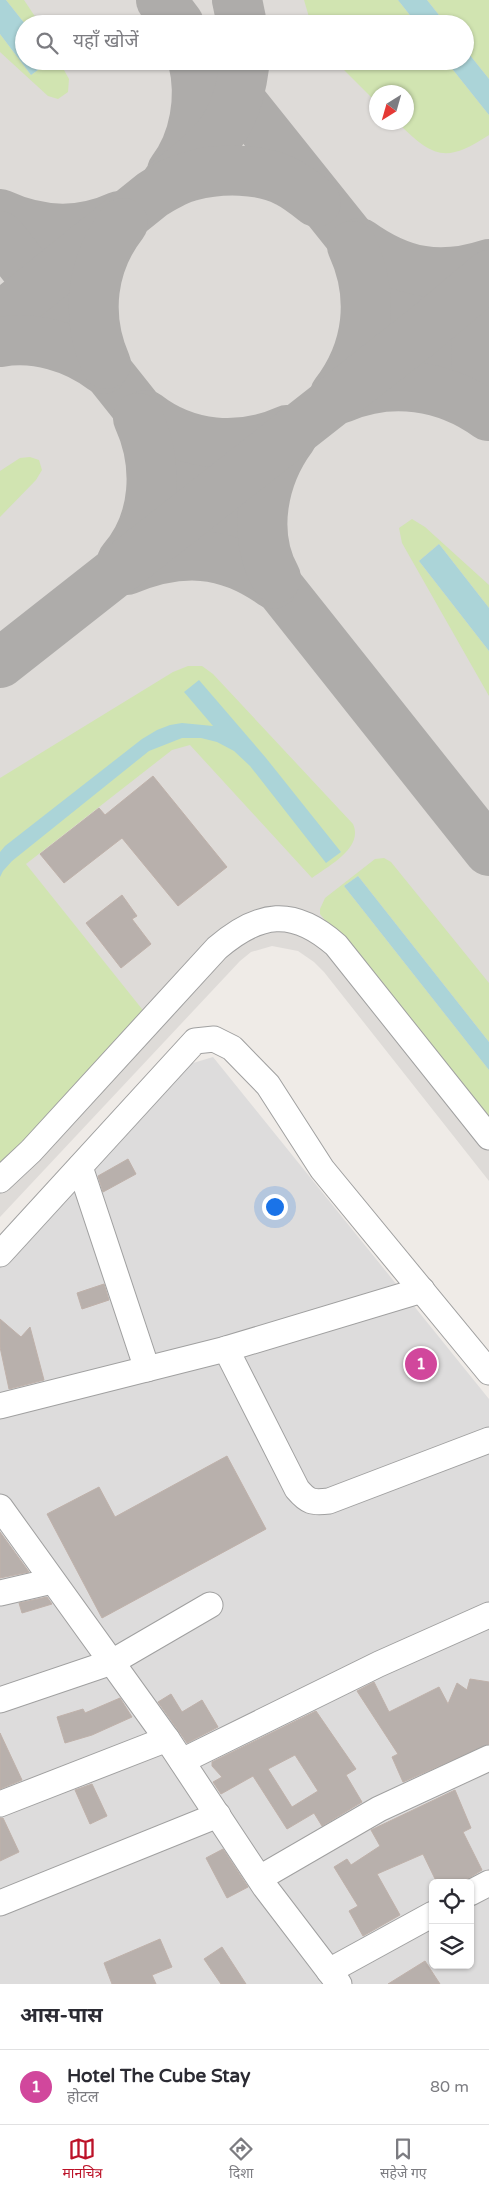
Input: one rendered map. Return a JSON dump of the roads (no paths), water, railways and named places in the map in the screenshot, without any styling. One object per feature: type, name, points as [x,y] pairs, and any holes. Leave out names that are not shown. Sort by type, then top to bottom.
[{"type":"street","points":[[0,1180],[31,1150],[218,948],[234,934],[251,924],[268,918],[287,918],[305,924],[322,932],[336,945],[489,1137]]},
{"type":"street","points":[[0,1254],[195,1041],[214,1038],[232,1048],[268,1085],[322,1169],[489,1372]]},
{"type":"street","points":[[80,1167],[147,1368]]},
{"type":"street","points":[[0,1406],[226,1349],[422,1290]]},
{"type":"street","points":[[226,1349],[297,1488],[305,1498],[315,1503],[329,1501],[489,1440]]},
{"type":"street","points":[[0,1507],[8,1532],[52,1580],[167,1739],[260,1878],[334,1977],[429,1917]]},
{"type":"street","points":[[0,1593],[52,1580]]},
{"type":"street","points":[[0,1700],[112,1662],[210,1605]]},
{"type":"street","points":[[182,1761],[379,1664],[489,1615]]},
{"type":"street","points":[[0,1804],[167,1739]]},
{"type":"street","points":[[260,1878],[379,1809],[489,1758]]},
{"type":"street","points":[[0,1903],[218,1815]]},
{"type":"street","points":[[474,1891],[489,1883]]},
{"type":"water","points":[[0,0],[6,0],[18,15],[15,15],[15,54],[0,34]]},
{"type":"water","points":[[398,0],[427,0],[439,15],[410,15]]},
{"type":"water","points":[[474,60],[489,79],[489,115],[453,70],[474,70]]},
{"type":"water","points":[[27,70],[38,70],[31,75]]},
{"type":"water","points":[[439,544],[489,608],[489,651],[419,561]]},
{"type":"water","points":[[199,680],[266,758],[341,852],[326,863],[250,766],[234,751],[217,742],[201,738],[182,738],[149,751],[12,861],[0,877],[0,852],[5,846],[142,739],[170,725],[182,723],[213,726],[184,692]]},
{"type":"water","points":[[358,876],[489,1042],[489,1070],[344,886]]},
{"type":"place","name":"Hotel The Cube Stay","points":[[421,1364]]}]
